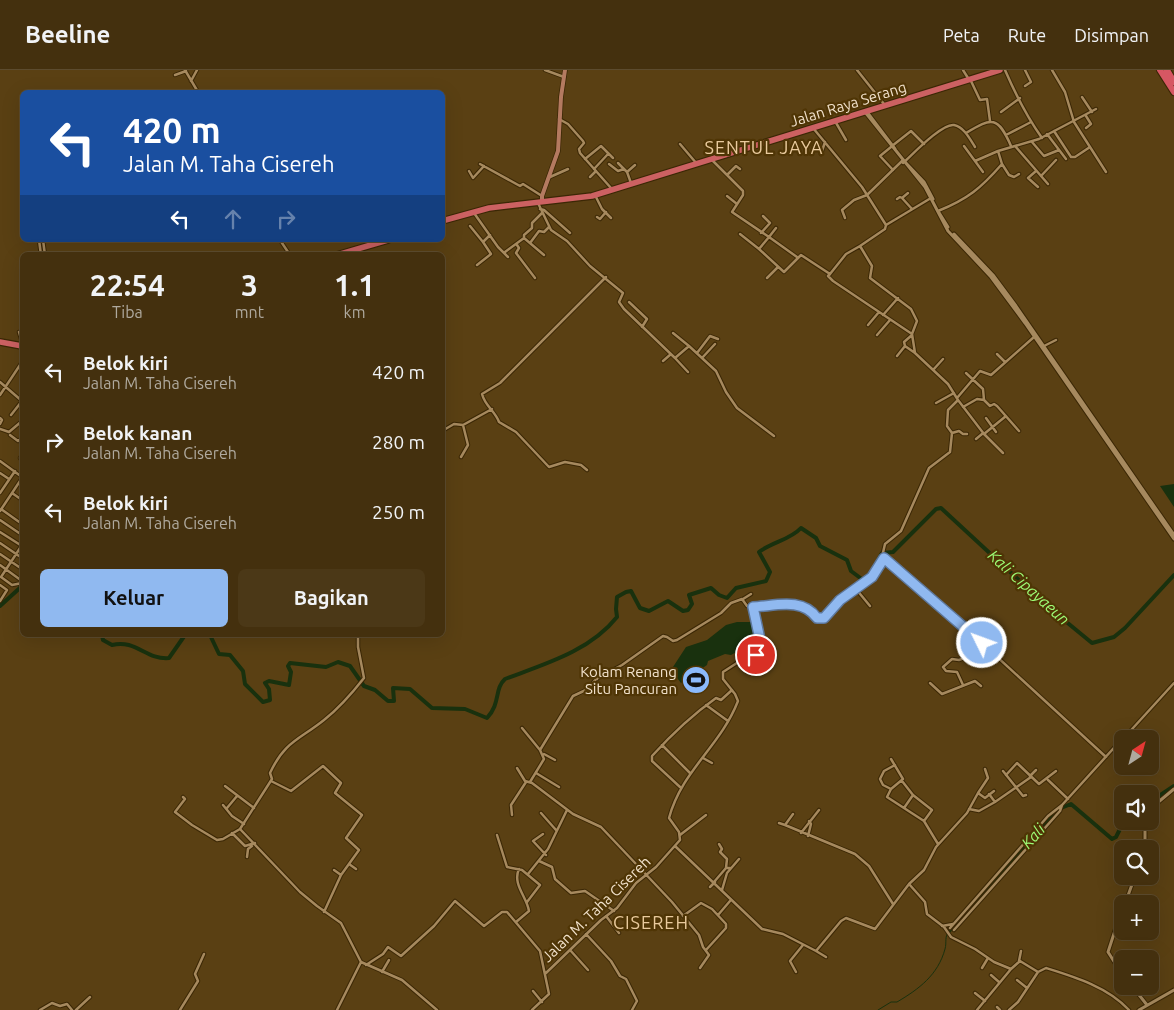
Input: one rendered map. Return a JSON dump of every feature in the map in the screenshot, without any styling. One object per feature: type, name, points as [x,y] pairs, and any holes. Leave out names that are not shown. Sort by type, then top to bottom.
[{"type":"highway","name":"Jalan Raya Serang","points":[[445,220],[473,212],[595,195],[1000,70]]},
{"type":"highway","points":[[1160,70],[1173,88]]},
{"type":"highway","points":[[1168,70],[1173,88]]},
{"type":"highway","points":[[1168,70],[1174,78]]},
{"type":"highway","points":[[348,252],[381,242]]},
{"type":"highway","points":[[0,342],[20,344]]},
{"type":"main road","points":[[541,203],[558,151],[559,119],[565,70]]},
{"type":"street","points":[[174,75],[185,70],[197,90]]},
{"type":"street","points":[[191,81],[197,70]]},
{"type":"street","points":[[545,70],[564,77]]},
{"type":"street","points":[[857,70],[885,106]]},
{"type":"street","points":[[963,70],[980,100],[987,99],[990,121]]},
{"type":"street","points":[[1005,70],[1031,122],[1042,138]]},
{"type":"street","points":[[1025,86],[1030,82],[1026,70]]},
{"type":"street","points":[[1052,70],[1065,92],[1074,122],[1106,172]]},
{"type":"street","points":[[1082,97],[1092,112]]},
{"type":"street","points":[[1001,112],[1020,98]]},
{"type":"street","points":[[975,161],[1011,146],[1042,138],[1096,109]]},
{"type":"street","points":[[866,112],[903,162],[921,181],[952,232],[993,275],[1174,539]]},
{"type":"street","points":[[1086,116],[1091,124],[1086,128]]},
{"type":"street","points":[[559,119],[568,124],[583,141],[584,143],[579,150],[612,189]]},
{"type":"street","points":[[835,121],[846,140]]},
{"type":"street","points":[[966,133],[985,121],[990,121],[1001,127],[1011,146]]},
{"type":"street","points":[[1006,135],[1031,122]]},
{"type":"street","points":[[845,218],[842,210],[854,200],[868,195],[893,170],[942,129],[954,125],[966,133],[975,147]]},
{"type":"street","points":[[813,128],[868,195],[886,225]]},
{"type":"street","points":[[1054,130],[1071,157],[1075,157],[1090,147]]},
{"type":"street","points":[[893,170],[880,156],[891,146],[911,132],[924,144]]},
{"type":"street","points":[[1047,134],[1063,158]]},
{"type":"street","points":[[821,154],[824,142]]},
{"type":"street","points":[[1032,142],[1044,156],[1059,150]]},
{"type":"street","points":[[680,144],[697,164]]},
{"type":"street","points":[[585,159],[601,146],[613,158]]},
{"type":"street","points":[[964,146],[983,172]]},
{"type":"street","points":[[1015,146],[1048,184]]},
{"type":"street","points":[[998,151],[1002,164],[1009,175],[1014,177],[1019,174]]},
{"type":"street","points":[[590,177],[594,169],[609,153]]},
{"type":"street","points":[[711,159],[743,191],[738,204],[732,212],[798,257]]},
{"type":"street","points":[[1042,176],[1056,160]]},
{"type":"street","points":[[618,163],[627,172],[631,183]]},
{"type":"street","points":[[480,164],[520,186],[523,184],[541,203],[544,210],[570,234]]},
{"type":"street","points":[[609,164],[618,171],[624,168]]},
{"type":"street","points":[[938,211],[972,194],[1002,164]]},
{"type":"street","points":[[627,172],[635,165]]},
{"type":"street","points":[[468,170],[473,178],[484,166]]},
{"type":"street","points":[[727,176],[736,166],[740,170]]},
{"type":"street","points":[[550,177],[554,177],[568,169]]},
{"type":"street","points":[[587,170],[594,169]]},
{"type":"street","points":[[1036,171],[1028,178],[1038,186]]},
{"type":"street","points":[[897,199],[902,198],[908,193]]},
{"type":"street","points":[[595,195],[611,218]]},
{"type":"street","points":[[727,196],[738,204]]},
{"type":"street","points":[[902,198],[912,209]]},
{"type":"street","points":[[912,335],[828,276],[846,254],[885,229],[886,225],[931,198]]},
{"type":"street","points":[[931,198],[948,230],[991,277],[1044,346],[1174,535]]},
{"type":"street","points":[[541,203],[542,213],[549,227],[623,293],[619,302],[621,305],[688,372]]},
{"type":"street","points":[[473,212],[495,244],[508,257]]},
{"type":"street","points":[[596,216],[600,219],[606,212]]},
{"type":"street","points":[[505,252],[524,238],[524,235],[532,228],[533,222],[542,213]]},
{"type":"street","points":[[761,233],[770,223],[763,216]]},
{"type":"street","points":[[470,226],[492,254],[477,265]]},
{"type":"street","points":[[530,243],[539,231],[544,232],[549,227]]},
{"type":"street","points":[[759,248],[776,228]]},
{"type":"street","points":[[740,234],[759,248],[785,272],[802,255],[830,274]]},
{"type":"street","points":[[483,242],[490,235]]},
{"type":"street","points":[[524,238],[544,255]]},
{"type":"street","points":[[491,246],[495,244]]},
{"type":"street","points":[[517,244],[519,248],[516,253],[535,278]]},
{"type":"street","points":[[860,246],[872,266],[869,277],[912,309],[917,320],[912,335],[915,353]]},
{"type":"street","points":[[768,278],[778,267]]},
{"type":"street","points":[[587,470],[581,465],[565,462],[549,467],[516,432],[499,422],[496,413],[486,403],[482,394],[500,383],[606,277]]},
{"type":"street","points":[[883,315],[898,298]]},
{"type":"street","points":[[629,302],[647,319],[642,327]]},
{"type":"street","points":[[868,325],[879,312]]},
{"type":"street","points":[[877,335],[890,320]]},
{"type":"street","points":[[672,333],[689,346],[720,376],[726,392],[737,408],[774,436]]},
{"type":"street","points":[[897,356],[904,346],[904,342],[912,335]]},
{"type":"street","points":[[696,353],[710,336],[718,339]]},
{"type":"street","points":[[743,599],[746,606],[753,607],[791,604],[810,608],[817,618],[822,619],[827,617],[840,600],[872,577],[884,557],[886,544],[901,532],[929,468],[950,452],[952,433],[948,426],[948,410],[973,378],[982,370],[991,375],[1036,336]]},
{"type":"street","points":[[1044,346],[1056,340]]},
{"type":"street","points":[[702,358],[715,344]]},
{"type":"street","points":[[675,358],[689,346]]},
{"type":"street","points":[[904,346],[915,353],[933,370],[954,393],[983,434],[1003,453]]},
{"type":"street","points":[[663,361],[671,354]]},
{"type":"street","points":[[997,354],[1005,362]]},
{"type":"street","points":[[933,370],[943,359]]},
{"type":"street","points":[[0,395],[20,365]]},
{"type":"street","points":[[966,373],[983,389],[986,395],[984,400]]},
{"type":"street","points":[[0,382],[20,399]]},
{"type":"street","points":[[936,403],[954,393]]},
{"type":"street","points":[[963,407],[977,399],[984,400],[990,406],[995,404],[1019,431]]},
{"type":"street","points":[[11,415],[20,404]]},
{"type":"street","points":[[445,429],[454,424],[463,424],[492,409]]},
{"type":"street","points":[[976,439],[1006,416]]},
{"type":"street","points":[[0,418],[2,420],[0,424]]},
{"type":"street","points":[[986,418],[996,432]]},
{"type":"street","points":[[0,429],[9,432],[20,423]]},
{"type":"street","points":[[461,457],[468,445],[463,424]]},
{"type":"street","points":[[952,433],[960,431],[963,434],[967,434]]},
{"type":"street","points":[[10,435],[18,441],[20,440]]},
{"type":"street","points":[[0,461],[20,475]]},
{"type":"street","points":[[0,493],[15,472]]},
{"type":"street","points":[[0,473],[10,479]]},
{"type":"street","points":[[20,480],[0,510],[20,523]]},
{"type":"street","points":[[0,484],[4,487]]},
{"type":"street","points":[[12,493],[20,499]]},
{"type":"street","points":[[0,520],[20,534]]},
{"type":"street","points":[[0,532],[20,545]]},
{"type":"street","points":[[0,543],[20,556]]},
{"type":"street","points":[[20,549],[1,577],[12,585],[20,583]]},
{"type":"street","points":[[0,554],[20,567]]},
{"type":"street","points":[[884,557],[982,643],[1106,757]]},
{"type":"street","points":[[0,565],[20,580]]},
{"type":"street","points":[[0,585],[7,591],[0,601]]},
{"type":"street","points":[[856,589],[870,606]]},
{"type":"street","points":[[541,752],[570,699],[588,689],[597,678],[622,665],[663,636],[677,640],[721,613],[732,603],[751,594]]},
{"type":"street","points":[[706,815],[680,835],[669,818],[680,788],[690,773],[715,744],[738,702],[732,690],[723,679],[723,672],[740,661],[753,658],[760,649],[753,607]]},
{"type":"street","points":[[182,797],[185,799],[175,812],[217,840],[223,839],[240,828],[271,781],[271,771],[283,750],[298,736],[325,719],[360,683],[364,676],[358,647],[358,637]]},
{"type":"street","points":[[974,654],[972,650],[982,643]]},
{"type":"street","points":[[963,684],[957,672],[946,671],[943,667],[952,659],[959,660],[974,654],[985,646]]},
{"type":"street","points":[[589,670],[597,678]]},
{"type":"street","points":[[930,684],[942,694],[963,684],[966,686],[976,681],[981,686]]},
{"type":"street","points":[[1131,730],[1174,683]]},
{"type":"street","points":[[680,788],[651,759],[670,734],[706,705],[717,698],[721,700],[732,690]]},
{"type":"street","points":[[706,705],[728,721]]},
{"type":"street","points":[[522,728],[541,752],[544,759],[530,782]]},
{"type":"street","points":[[662,745],[690,773]]},
{"type":"street","points":[[954,930],[961,919],[1048,816],[1068,799],[1114,749]]},
{"type":"street","points":[[541,752],[555,760]]},
{"type":"street","points":[[703,758],[712,763]]},
{"type":"street","points":[[891,759],[902,775],[902,781],[913,794],[932,810],[924,821]]},
{"type":"street","points":[[1006,775],[1017,763],[1039,784],[1056,772]]},
{"type":"street","points":[[891,789],[883,785],[880,779],[884,771],[895,765]]},
{"type":"street","points":[[271,781],[291,791],[323,766],[341,784],[336,793],[362,816],[346,838],[358,850],[341,875],[324,912]]},
{"type":"street","points":[[517,768],[526,782]]},
{"type":"street","points":[[816,951],[843,919],[850,918],[875,930],[909,884],[924,870],[938,844],[950,833],[969,809],[988,778],[985,770]]},
{"type":"street","points":[[969,809],[978,811],[995,802],[1036,770]]},
{"type":"street","points":[[1003,771],[1023,796],[1026,795]]},
{"type":"street","points":[[536,773],[559,787]]},
{"type":"street","points":[[1047,779],[1068,799]]},
{"type":"street","points":[[902,781],[891,789],[887,797],[924,821],[938,844]]},
{"type":"street","points":[[526,782],[530,782],[567,810],[587,822],[598,825],[647,875],[699,935],[709,958],[700,968]]},
{"type":"street","points":[[512,815],[511,805],[526,782]]},
{"type":"street","points":[[225,786],[254,808]]},
{"type":"street","points":[[1159,802],[1174,789]]},
{"type":"street","points":[[978,793],[984,798],[994,791]]},
{"type":"street","points":[[904,808],[913,794]]},
{"type":"street","points":[[989,794],[995,802]]},
{"type":"street","points":[[227,808],[237,796]]},
{"type":"street","points":[[224,805],[232,816],[244,824]]},
{"type":"street","points":[[942,926],[952,926],[961,919],[1060,811],[1062,805]]},
{"type":"street","points":[[528,874],[545,855],[567,810]]},
{"type":"street","points":[[801,834],[819,810]]},
{"type":"street","points":[[541,813],[557,831]]},
{"type":"street","points":[[785,825],[793,814]]},
{"type":"street","points":[[808,836],[811,824],[809,821]]},
{"type":"street","points":[[780,823],[801,834],[845,849],[861,858],[869,866],[893,904]]},
{"type":"street","points":[[240,828],[278,870],[324,912],[341,923],[361,962],[402,980],[437,1010]]},
{"type":"street","points":[[232,833],[245,846],[255,844]]},
{"type":"street","points":[[543,834],[533,840],[545,855]]},
{"type":"street","name":"Jalan M. Taha Cisereh","points":[[542,1002],[549,994],[546,974],[586,934],[614,911],[630,890],[675,846],[680,840],[680,835]]},
{"type":"street","points":[[497,836],[507,867],[520,869],[540,886],[527,902]]},
{"type":"street","points":[[246,857],[248,849],[255,844]]},
{"type":"street","points":[[710,887],[726,868],[727,859],[720,852],[722,849],[719,844]]},
{"type":"street","points":[[675,846],[714,882],[730,901],[762,929],[780,933],[826,957]]},
{"type":"street","points":[[722,890],[730,868],[739,859]]},
{"type":"street","points":[[539,861],[552,867],[555,879],[571,892],[586,891],[614,911]]},
{"type":"street","points":[[349,864],[356,869]]},
{"type":"street","points":[[516,922],[529,912],[527,902],[519,888],[517,875],[520,869]]},
{"type":"street","points":[[334,870],[341,875]]},
{"type":"street","points":[[909,884],[925,902],[929,916],[942,926],[949,936],[1011,969]]},
{"type":"street","points":[[366,964],[383,954],[388,947],[402,956],[434,926],[455,901],[484,926],[504,912],[516,922],[540,951],[546,974]]},
{"type":"street","points":[[717,915],[730,901]]},
{"type":"street","points":[[684,916],[701,903],[712,909],[726,924],[726,928],[706,950]]},
{"type":"street","points":[[606,916],[619,933]]},
{"type":"street","points":[[586,934],[611,961],[620,976],[628,982],[637,1001],[632,1010]]},
{"type":"street","points":[[1114,934],[1108,952],[1114,961]]},
{"type":"street","points":[[794,941],[796,937]]},
{"type":"street","points":[[796,972],[790,961],[803,945]]},
{"type":"street","points":[[570,950],[588,970]]},
{"type":"street","points":[[977,1010],[1019,961],[1021,951]]},
{"type":"street","points":[[180,1010],[198,981],[195,974],[204,954]]},
{"type":"street","points":[[982,968],[988,958]]},
{"type":"street","points":[[382,972],[389,960]]},
{"type":"street","points":[[1019,961],[1038,972]]},
{"type":"street","points":[[337,1010],[361,962]]},
{"type":"street","points":[[1009,1010],[1016,1004],[1038,972],[1046,968],[1097,986],[1129,1010]]},
{"type":"street","points":[[991,975],[1000,982]]},
{"type":"street","points":[[1017,980],[1027,988]]},
{"type":"street","points":[[1139,1010],[1174,990]]},
{"type":"street","points":[[532,1010],[542,1002],[533,991]]},
{"type":"street","points":[[975,993],[985,1001]]},
{"type":"street","points":[[1139,995],[1147,1005]]},
{"type":"street","points":[[40,1010],[52,1003],[60,1006],[67,1004],[74,1010],[90,997]]},
{"type":"shaded area","points":[[1174,484],[1174,507],[1160,486]]},
{"type":"shaded area","points":[[737,622],[754,622],[760,645],[740,650],[731,655],[725,654],[708,661],[707,665],[681,683],[671,670],[686,647],[707,640],[726,625]]},
{"type":"waterway","name":"Kali Cipayaeun","points":[[211,637],[219,654],[230,655],[243,671],[245,684],[263,702],[270,700],[269,689],[265,683],[269,681],[289,685],[291,672],[288,666],[290,663],[326,667],[338,662],[350,666],[364,686],[375,690],[388,701],[394,701],[393,688],[410,689],[432,708],[465,709],[487,718],[494,707],[500,687],[505,679],[566,655],[594,639],[617,617],[617,597],[631,591],[640,608],[649,611],[668,601],[683,611],[688,610],[692,604],[689,595],[711,588],[719,595],[727,598],[736,588],[766,581],[770,572],[759,552],[792,535],[801,528],[816,538],[820,546],[847,560],[851,571],[863,580],[869,577],[882,553],[893,552],[936,509],[941,508],[1047,606],[1092,643],[1114,637],[1125,628],[1174,575]]},
{"type":"waterway","points":[[0,606],[20,588]]},
{"type":"waterway","points":[[102,637],[103,640],[112,645],[128,645],[161,658],[169,658],[184,637]]},
{"type":"waterway","name":"Kali","points":[[1159,796],[1174,786]]},
{"type":"waterway","name":"Kali","points":[[949,931],[1056,810],[1071,804],[1112,839],[1116,837],[1120,830]]},
{"type":"waterway","points":[[878,1010],[891,1002],[897,1002],[913,992],[933,974],[942,958],[949,931]]},
{"type":"place","name":"Kolam Renang Situ Pancuran","points":[[696,680]]},
{"type":"district","name":"SENTUL JAYA","points":[[764,147]]},
{"type":"district","name":"CISEREH","points":[[651,922]]},
{"type":"route","points":[[756,655],[761,644],[753,607],[791,604],[810,608],[817,618],[827,617],[840,600],[872,577],[884,558],[982,643]]}]
